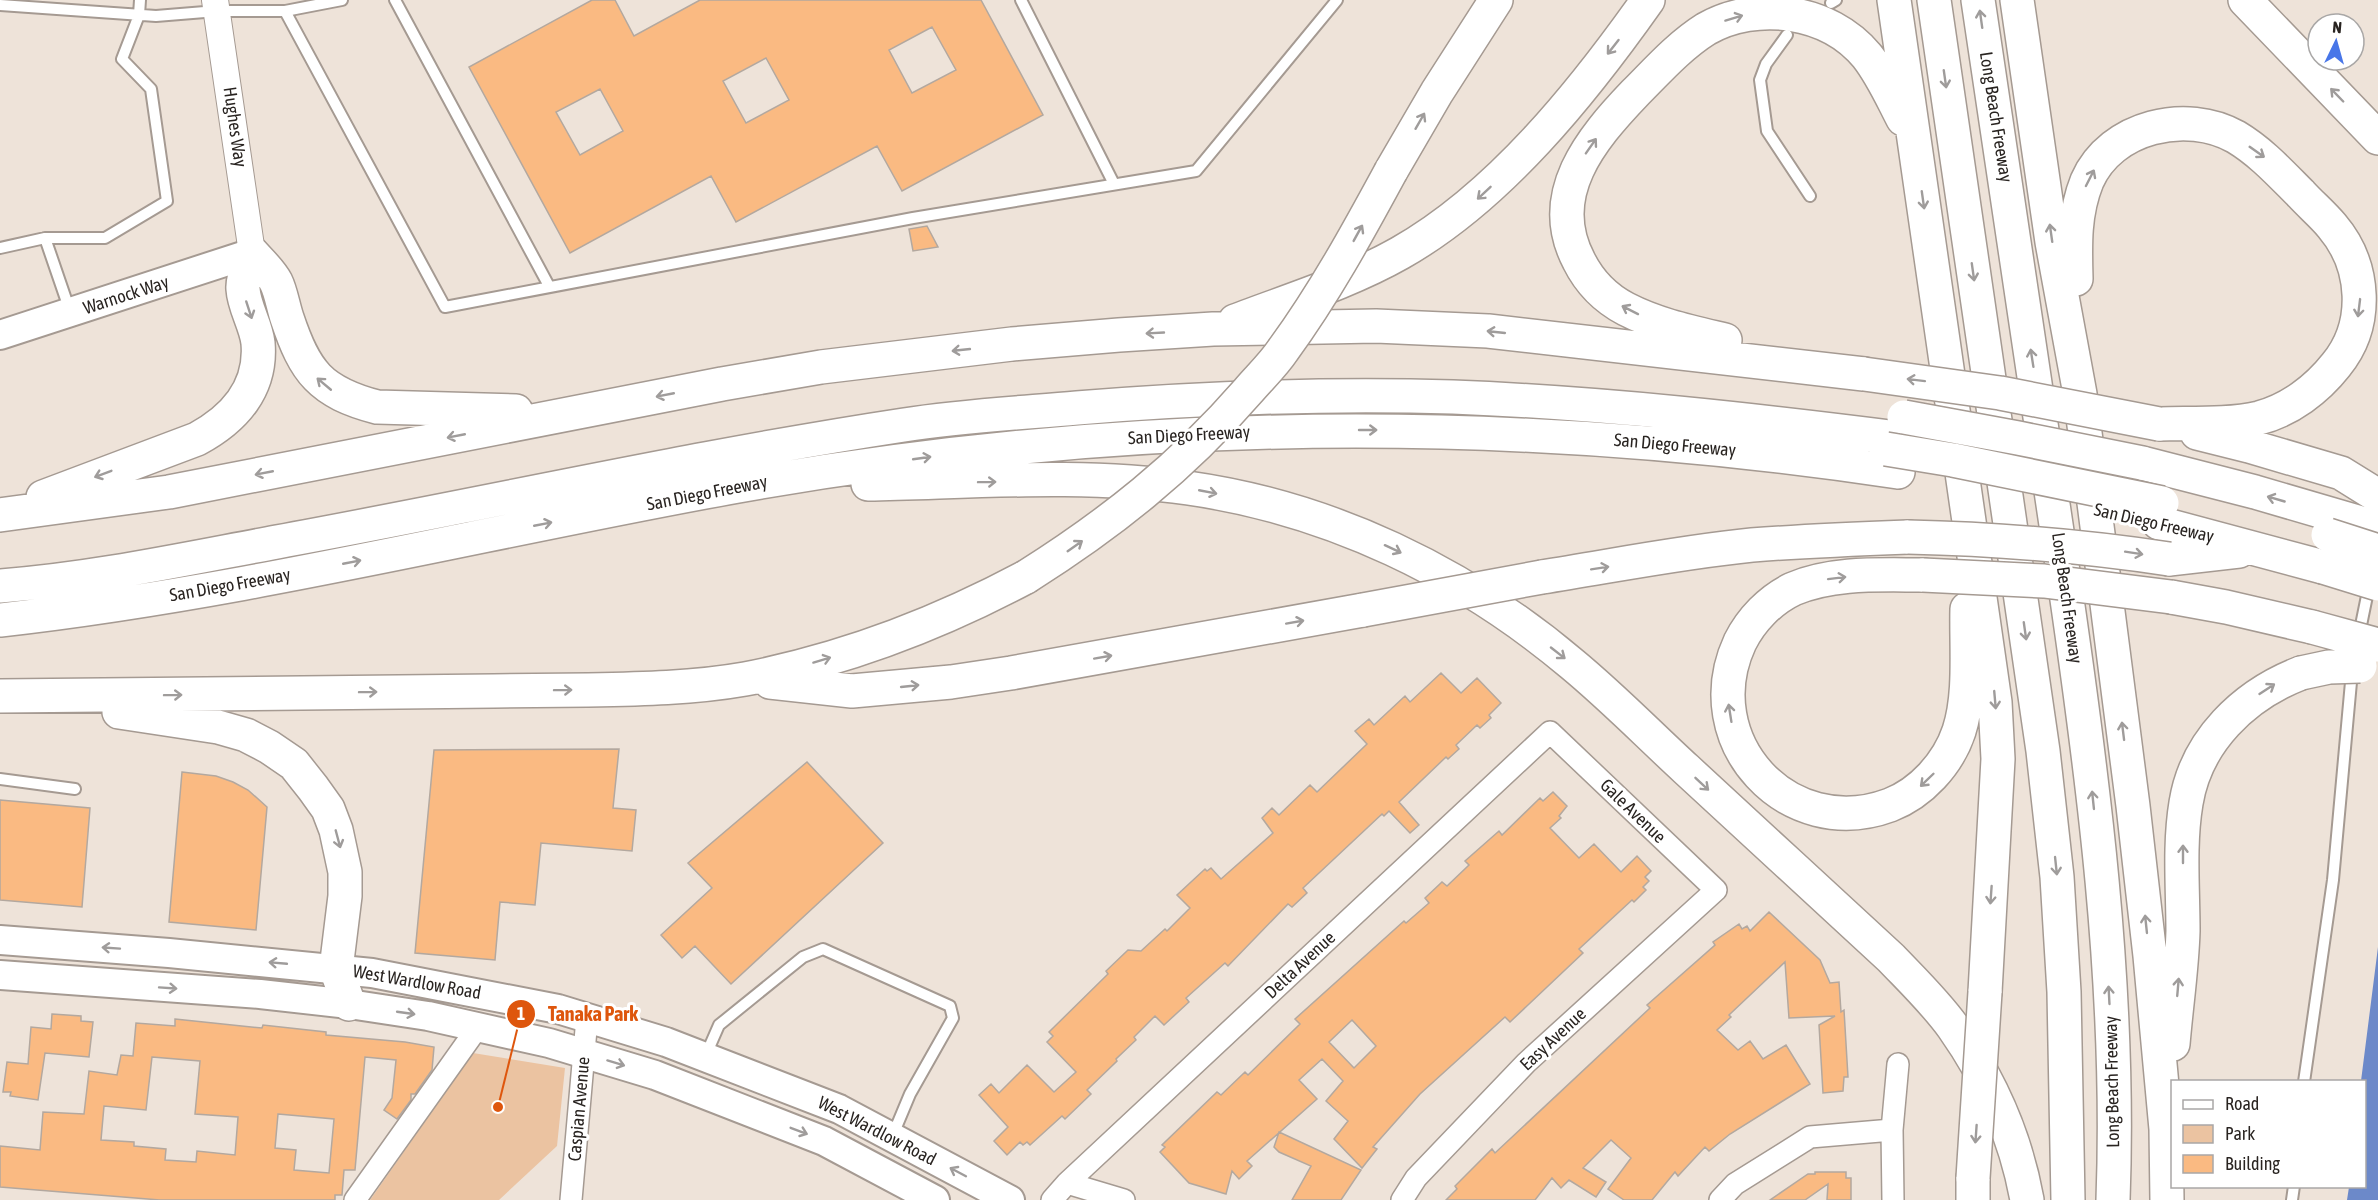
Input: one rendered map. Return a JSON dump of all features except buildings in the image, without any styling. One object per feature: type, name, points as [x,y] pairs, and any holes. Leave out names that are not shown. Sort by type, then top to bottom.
[{"type":"highway","points":[[5,696],[641,689],[745,679],[809,664],[927,625],[984,600],[1070,550],[1133,503],[1171,471],[1229,412],[1282,352],[1317,302],[1448,74],[1496,0]]},
{"type":"highway","points":[[1213,329],[1370,269],[1442,227],[1482,195],[1518,159],[1573,97],[1648,0]]},
{"type":"highway","points":[[1894,0],[1995,702],[1998,759],[1973,1189]]},
{"type":"highway","points":[[1934,0],[2043,751],[2057,877],[2064,1003],[2068,1200]]},
{"type":"highway","name":"Long Beach Freeway","points":[[1978,0],[2034,366],[2089,762],[2103,890],[2114,1083],[2113,1200]]},
{"type":"highway","points":[[2017,0],[2052,242],[2080,394],[2136,829],[2166,1129],[2167,1200]]},
{"type":"highway","points":[[2245,0],[2378,137]]},
{"type":"highway","points":[[1864,374],[1684,331],[1650,320],[1624,308],[1596,286],[1585,274],[1574,253],[1567,224],[1571,183],[1592,144],[1618,111],[1687,42],[1707,28],[1749,13],[1798,15],[1828,24],[1848,38],[1867,56],[1886,85],[1915,142]]},
{"type":"highway","points":[[2080,394],[2075,234],[2078,207],[2088,179],[2100,161],[2120,142],[2144,130],[2166,124],[2183,123],[2210,127],[2235,136],[2266,158],[2333,228],[2346,248],[2355,270],[2360,294],[2354,334],[2344,355],[2323,380],[2297,402],[2258,418],[2159,424]]},
{"type":"highway","points":[[252,253],[276,281],[294,338],[306,364],[318,379],[334,392],[377,407],[575,413]]},
{"type":"highway","points":[[0,514],[197,439],[218,428],[231,417],[251,386],[256,368],[258,344],[242,289],[252,253]]},
{"type":"highway","points":[[0,514],[169,492],[575,413],[848,363],[1119,334],[1213,329],[1376,326],[1488,331],[1864,374],[2000,393],[2159,424],[2249,446],[2341,473],[2378,496]]},
{"type":"highway","name":"San Diego Freeway","points":[[0,565],[145,546],[817,418],[988,395],[1083,386],[1309,376],[1537,381],[1712,395],[1898,444],[2037,497],[2152,494],[2327,541],[2376,566]]},
{"type":"highway","points":[[0,586],[33,584],[106,573],[351,529],[759,449],[908,424],[1184,399],[1292,396],[1449,397],[1524,401],[1657,410],[1898,444]]},
{"type":"highway","points":[[0,600],[136,581],[560,499],[843,448],[920,437],[1184,412],[1444,409],[1650,422],[1898,444]]},
{"type":"highway","name":"San Diego Freeway","points":[[0,620],[58,614],[232,585],[740,486],[931,457],[1050,444],[1183,435],[1311,430],[1437,431],[1642,441],[1770,454],[2018,438],[2152,494],[2258,549],[2327,541],[2378,528]]},
{"type":"highway","points":[[740,486],[1066,481],[1123,482],[1188,488],[1240,498],[1319,520],[1387,546],[1423,563],[1499,608],[1574,665],[1891,958],[1922,990],[1953,1026],[1991,1089],[2023,1175],[2027,1200]]},
{"type":"highway","points":[[2152,494],[2327,541]]},
{"type":"highway","points":[[1970,518],[1965,689],[1959,731],[1941,766],[1912,794],[1877,809],[1838,813],[1800,805],[1780,794],[1755,772],[1745,757],[1733,729],[1727,699],[1729,676],[1746,630],[1759,614],[1791,590],[1811,583],[1860,576],[1923,575],[2056,582],[2171,597],[2226,607],[2378,645]]},
{"type":"highway","points":[[745,679],[852,691],[931,684],[1011,673],[1542,577],[1688,553],[1750,546],[1820,540],[1908,537],[2035,543],[2169,559],[2258,549]]},
{"type":"highway","points":[[2166,1129],[2183,933],[2183,829],[2186,801],[2204,752],[2217,732],[2235,712],[2278,682],[2301,673],[2329,667],[2360,666],[2378,661]]},
{"type":"highway","points":[[5,696],[218,727],[254,739],[294,764],[328,809],[342,854],[345,897],[336,969],[349,1004]]},
{"type":"main road","name":"Warnock Way","points":[[0,335],[252,253]]},
{"type":"main road","name":"West Wardlow Road","points":[[0,940],[336,969],[440,985],[558,1009],[666,1041],[839,1109],[1010,1200]]},
{"type":"main road","name":"West Wardlow Road","points":[[0,975],[260,994],[349,1004],[428,1016],[549,1043],[655,1075],[824,1141],[935,1200]]},
{"type":"street","name":"Hughes Way","points":[[216,5],[252,253]]},
{"type":"street","name":"Gale Avenue","points":[[1550,732],[1716,890]]},
{"type":"street","name":"Delta Avenue","points":[[1052,1200],[1066,1183],[1550,732]]},
{"type":"street","name":"Easy Avenue","points":[[1402,1200],[1416,1178],[1526,1063],[1716,890]]},
{"type":"street","name":"Caspian Avenue","points":[[571,1200],[587,1018]]},
{"type":"street","points":[[355,1200],[478,1027]]},
{"type":"street","points":[[1893,1200],[1893,1130],[1899,1064]]},
{"type":"street","points":[[1720,1200],[1735,1184],[1810,1137],[1893,1130]]},
{"type":"street","points":[[1066,1183],[1124,1200]]},
{"type":"lane","points":[[0,248],[45,238],[105,238],[166,201],[151,89],[122,59],[139,15],[141,0]]},
{"type":"lane","points":[[0,5],[156,16],[216,5],[285,11],[342,0]]},
{"type":"lane","points":[[395,0],[549,286]]},
{"type":"lane","points":[[1021,0],[1114,184]]},
{"type":"lane","points":[[285,11],[445,307],[913,218],[1196,171],[1337,0]]},
{"type":"lane","points":[[1787,35],[1766,64],[1760,80],[1767,131],[1810,196]]},
{"type":"lane","points":[[45,238],[71,313]]},
{"type":"lane","points":[[2304,1080],[2333,880],[2349,686],[2376,566],[2378,538]]},
{"type":"lane","points":[[0,779],[75,789]]},
{"type":"lane","points":[[705,1057],[719,1025],[803,957],[823,949],[950,1006],[953,1018],[910,1094],[892,1137]]},
{"type":"green space","points":[[473,1053],[565,1068],[557,1146],[499,1200],[370,1200]]},
{"type":"water","points":[[2378,947],[2378,1200],[2347,1200],[2349,1188],[2366,1188],[2366,1080],[2361,1080]]},
{"type":"place","name":"Tanaka Park","points":[[498,1107]]}]
